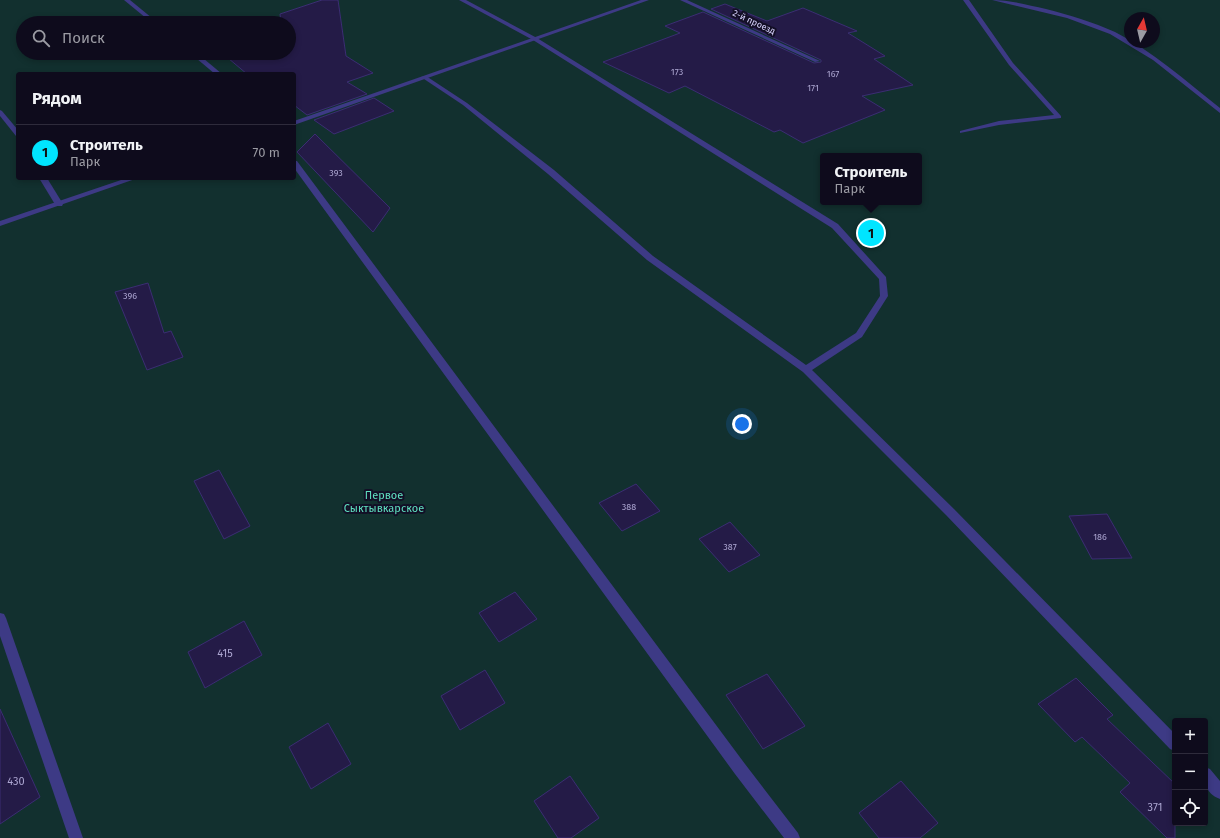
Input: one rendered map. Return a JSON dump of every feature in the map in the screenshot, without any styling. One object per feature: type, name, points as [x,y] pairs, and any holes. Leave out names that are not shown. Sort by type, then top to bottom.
[{"type":"street","points":[[127,0],[146,16]]},
{"type":"street","points":[[462,0],[535,38],[835,226],[883,279],[884,296],[859,335],[806,370]]},
{"type":"street","points":[[296,122],[646,0]]},
{"type":"street","name":"2-й проезд","points":[[683,0],[817,61]]},
{"type":"street","points":[[962,132],[999,123],[1059,117],[1011,64],[966,0]]},
{"type":"street","points":[[995,0],[1080,21],[1112,34],[1154,58],[1220,111]]},
{"type":"street","points":[[202,60],[217,72]]},
{"type":"street","points":[[424,77],[465,104],[551,172],[650,258],[806,370],[950,512],[1172,741]]},
{"type":"street","points":[[0,112],[16,132]]},
{"type":"street","points":[[296,166],[740,769],[793,838]]},
{"type":"street","points":[[44,180],[58,204]]},
{"type":"street","points":[[0,224],[128,180]]},
{"type":"street","points":[[0,618],[76,838]]},
{"type":"street","points":[[1208,778],[1220,792]]},
{"type":"green space","name":"Первое Сыктывкарское","points":[[0,0],[1220,0],[1220,838],[0,838]]},
{"type":"building","points":[[322,0],[338,0],[346,56],[373,73],[347,82],[367,94],[307,115],[296,107],[296,72],[245,72],[230,60],[296,60],[296,16],[280,16],[280,14]]},
{"type":"building","points":[[725,4],[767,21],[803,8],[857,31],[848,33],[885,56],[874,59],[913,85],[862,96],[885,110],[803,143],[780,130],[774,132],[685,86],[669,93],[603,62],[680,33],[665,26],[703,12],[814,63],[821,62],[821,60],[711,9]]},
{"type":"building","points":[[374,98],[394,111],[334,134],[314,120]]},
{"type":"building","points":[[315,134],[390,208],[373,232],[297,152]]},
{"type":"building","points":[[148,283],[164,333],[171,331],[183,357],[147,370],[115,292]]},
{"type":"building","points":[[219,470],[250,526],[224,539],[194,481]]},
{"type":"building","points":[[636,484],[660,511],[622,531],[599,503]]},
{"type":"building","points":[[1107,514],[1132,558],[1092,559],[1069,516]]},
{"type":"building","points":[[730,522],[760,555],[729,572],[699,539]]},
{"type":"building","points":[[515,592],[537,619],[499,642],[479,613]]},
{"type":"building","points":[[244,621],[262,655],[205,688],[188,652]]},
{"type":"building","points":[[485,670],[505,703],[460,730],[441,696]]},
{"type":"building","points":[[767,674],[805,726],[763,749],[726,695]]},
{"type":"building","points":[[1076,678],[1113,715],[1107,719],[1172,781],[1172,826],[1175,826],[1175,838],[1167,838],[1120,792],[1130,783],[1082,737],[1075,742],[1038,704]]},
{"type":"building","points":[[0,709],[40,797],[0,824]]},
{"type":"building","points":[[328,723],[351,764],[311,789],[289,747]]},
{"type":"building","points":[[570,776],[599,818],[571,838],[558,838],[534,801]]},
{"type":"building","points":[[901,781],[938,823],[920,838],[879,838],[859,813]]},
{"type":"place","name":"Строитель","points":[[871,233]]}]
